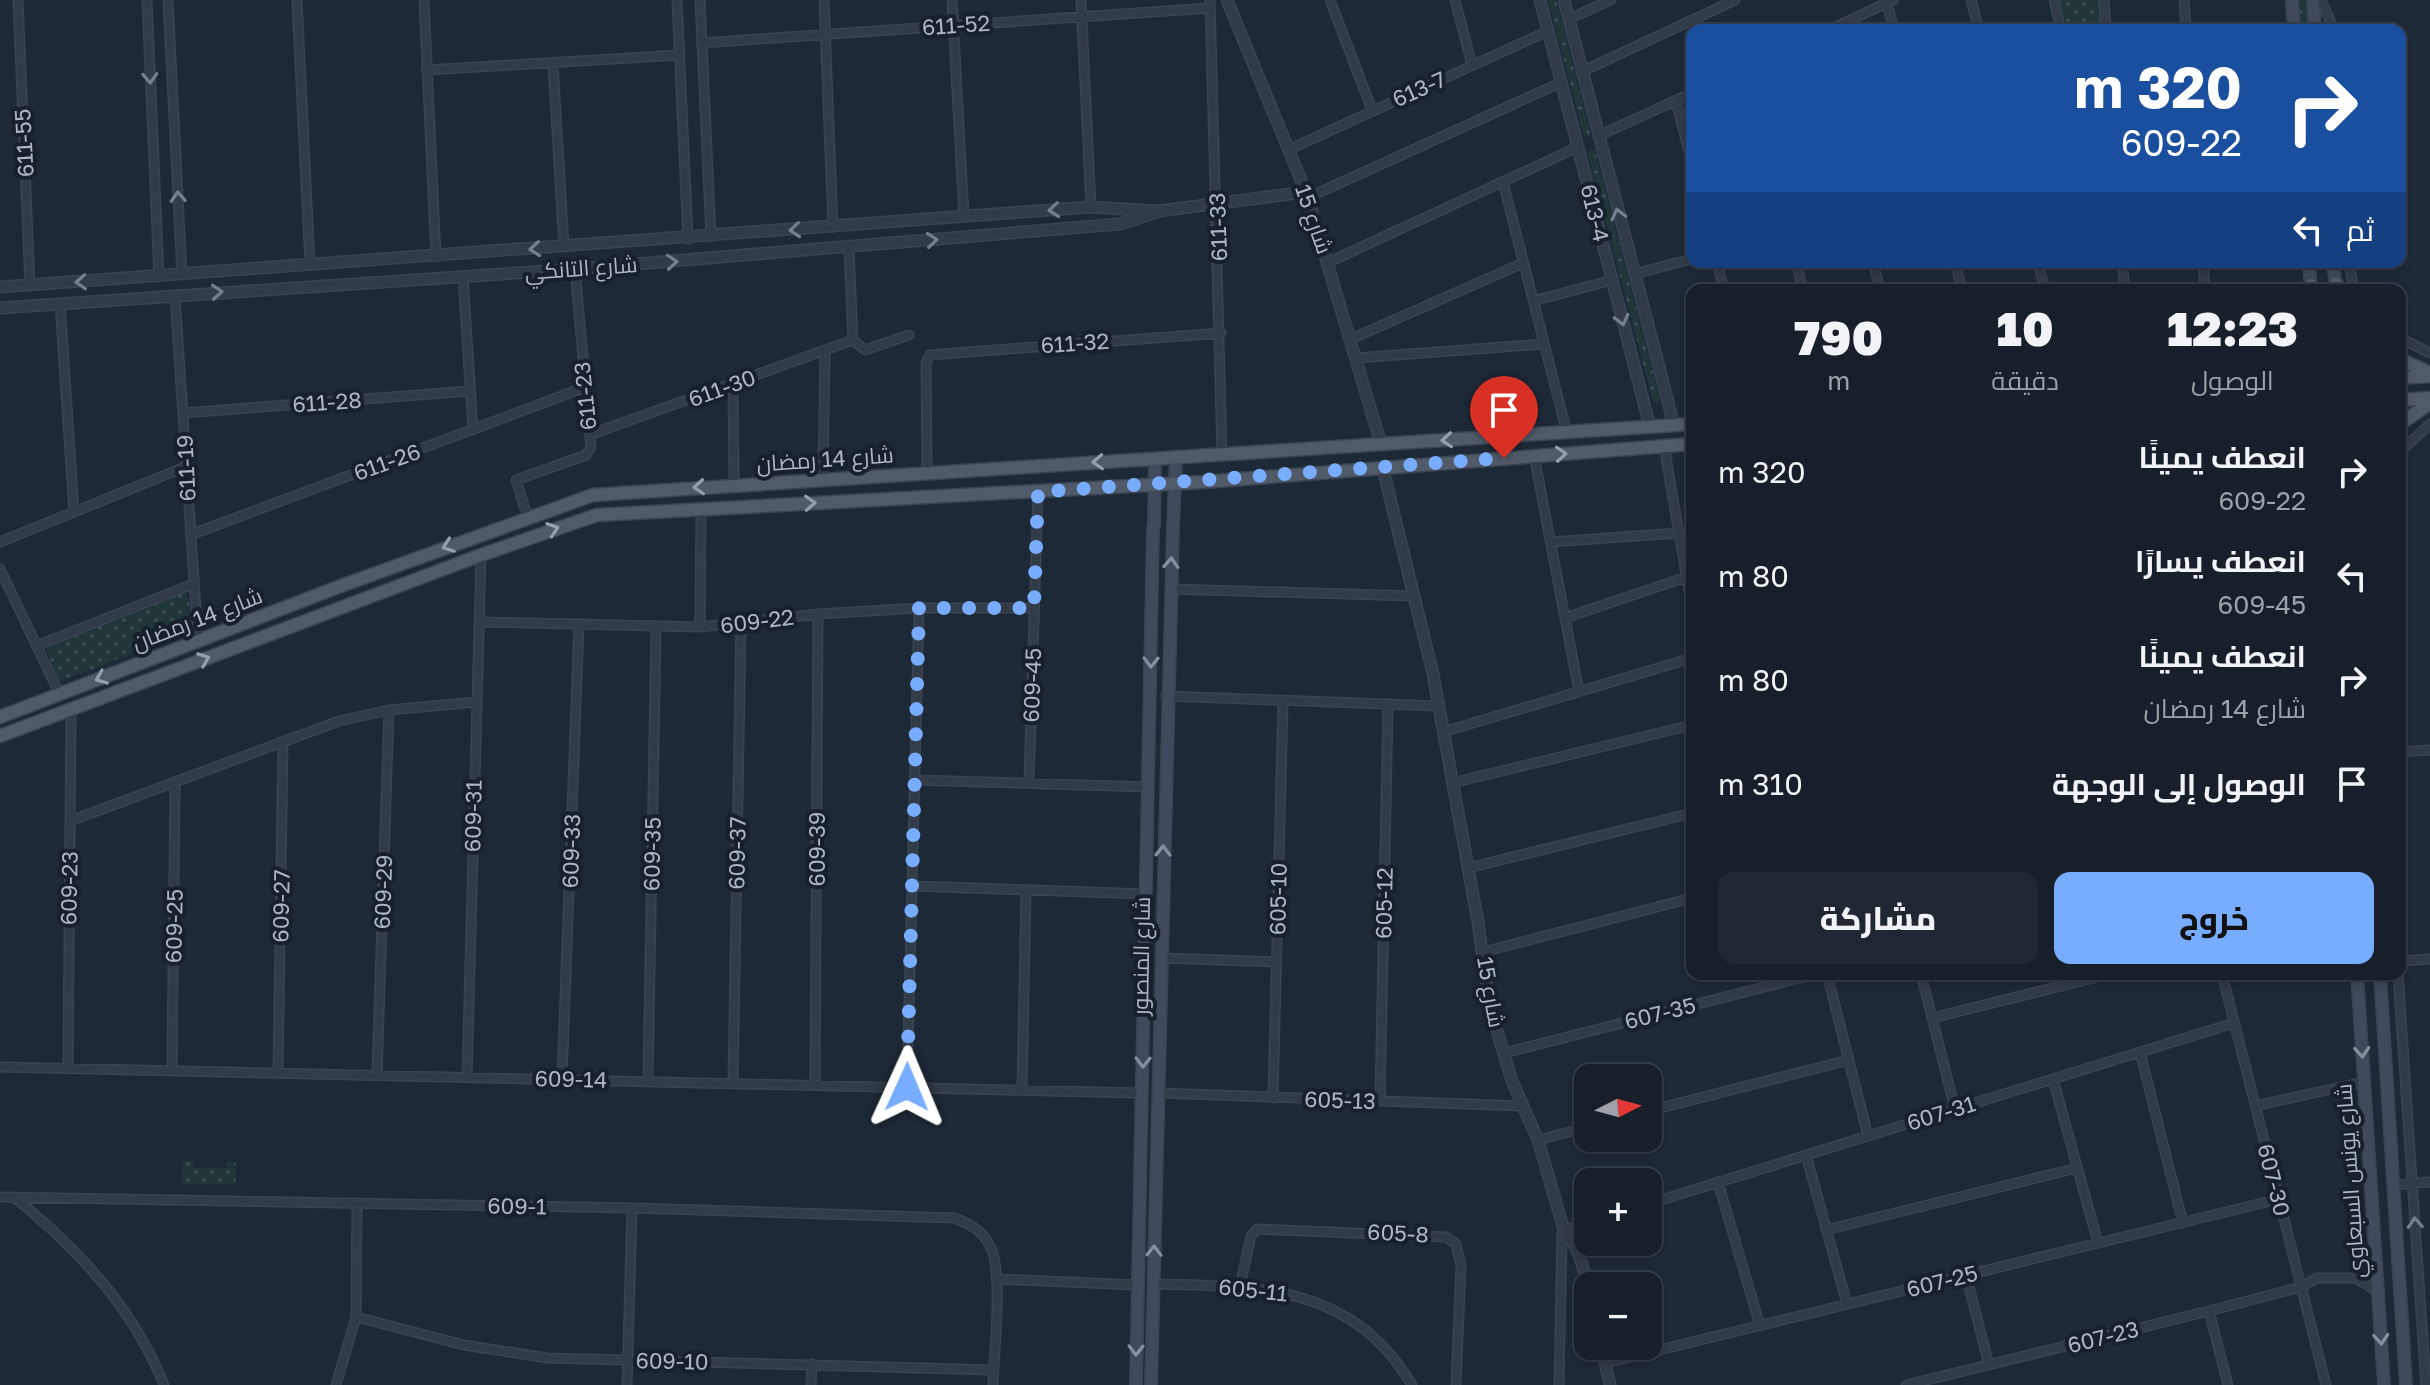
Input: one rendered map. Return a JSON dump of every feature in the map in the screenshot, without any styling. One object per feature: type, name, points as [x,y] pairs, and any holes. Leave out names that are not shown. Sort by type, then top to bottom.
[{"type":"main road","points":[[2292,0],[2294,24]]},
{"type":"main road","points":[[2313,0],[2315,24]]},
{"type":"main road","points":[[2406,362],[2430,374]]},
{"type":"main road","points":[[2406,377],[2430,374]]},
{"type":"main road","points":[[2406,400],[2430,400]]},
{"type":"main road","points":[[2406,419],[2430,400]]},
{"type":"main road","name":"شارع 14 رمضان","points":[[0,717],[198,640],[593,495],[927,471],[1686,424]]},
{"type":"main road","name":"شارع 14 رمضان","points":[[0,736],[481,555],[597,515],[1381,470],[1686,444]]},
{"type":"main road","name":"شارع المنصور","points":[[1151,1385],[1166,696],[1176,457]]},
{"type":"main road","name":"شارع المنصور","points":[[1136,1385],[1155,459]]},
{"type":"main road","name":"شارع يونس السبعاوي","points":[[2357,980],[2384,1385]]},
{"type":"main road","name":"شارع يونس السبعاوي","points":[[2380,980],[2406,1385]]},
{"type":"main road","points":[[2377,1291],[2400,1289]]},
{"type":"street","name":"611-55","points":[[18,0],[30,285]]},
{"type":"street","points":[[147,0],[159,277]]},
{"type":"street","points":[[168,0],[182,275]]},
{"type":"street","points":[[297,0],[310,265]]},
{"type":"street","points":[[424,0],[436,257]]},
{"type":"street","points":[[677,0],[688,239]]},
{"type":"street","points":[[700,0],[711,237]]},
{"type":"street","points":[[824,0],[833,227]]},
{"type":"street","points":[[952,0],[964,217]]},
{"type":"street","points":[[1081,0],[1091,207]]},
{"type":"street","name":"شارع 15","points":[[1227,0],[1307,195],[1381,444]]},
{"type":"street","points":[[1330,0],[1372,110]]},
{"type":"street","points":[[1455,0],[1472,65]]},
{"type":"street","name":"613-4","points":[[1540,0],[1650,427]]},
{"type":"street","name":"613-4","points":[[1564,0],[1674,425]]},
{"type":"street","points":[[1569,19],[1611,0]]},
{"type":"street","points":[[1581,72],[1735,0]]},
{"type":"street","points":[[1971,0],[1977,24]]},
{"type":"street","points":[[2054,0],[2060,24]]},
{"type":"street","points":[[2104,0],[2106,24]]},
{"type":"street","points":[[2184,0],[2186,24]]},
{"type":"street","points":[[2321,0],[2331,24]]},
{"type":"street","points":[[1842,24],[1890,2],[1893,24]]},
{"type":"street","name":"611-52","points":[[701,43],[1210,4]]},
{"type":"street","name":"611-33","points":[[1210,4],[1218,204],[1222,454]]},
{"type":"street","name":"613-7","points":[[1290,149],[1548,31]]},
{"type":"street","points":[[426,70],[680,55]]},
{"type":"street","points":[[553,64],[564,247]]},
{"type":"street","points":[[1307,195],[1562,82]]},
{"type":"street","points":[[1598,136],[1686,96]]},
{"type":"street","points":[[1676,101],[1686,140]]},
{"type":"street","points":[[1329,262],[1578,147]]},
{"type":"street","points":[[1503,182],[1567,433]]},
{"type":"street","name":"شارع التانكي","points":[[0,308],[849,248],[1120,224],[1159,211],[1307,195]]},
{"type":"street","name":"شارع التانكي","points":[[0,287],[688,239],[1091,207],[1128,206],[1159,211]]},
{"type":"street","points":[[1000,214],[1002,234]]},
{"type":"street","points":[[849,248],[853,340],[859,348],[868,350],[909,335]]},
{"type":"street","points":[[1634,274],[1686,261]]},
{"type":"street","points":[[373,262],[374,280]]},
{"type":"street","points":[[1351,339],[1523,263]]},
{"type":"street","name":"611-23","points":[[528,518],[516,480],[586,455],[591,447],[583,388],[575,269]]},
{"type":"street","points":[[463,276],[473,430]]},
{"type":"street","points":[[120,280],[122,299]]},
{"type":"street","points":[[1533,301],[1612,280]]},
{"type":"street","name":"611-19","points":[[175,296],[198,640]]},
{"type":"street","points":[[60,303],[74,512]]},
{"type":"street","name":"611-32","points":[[927,471],[926,363],[930,355],[1221,333]]},
{"type":"street","name":"611-30","points":[[589,435],[853,340]]},
{"type":"street","points":[[2406,341],[2430,353]]},
{"type":"street","points":[[1357,358],[1544,344]]},
{"type":"street","points":[[823,478],[825,350]]},
{"type":"street","points":[[733,385],[734,485]]},
{"type":"street","name":"611-26","points":[[190,535],[583,388]]},
{"type":"street","name":"611-28","points":[[183,413],[470,391]]},
{"type":"street","points":[[2406,446],[2430,424]]},
{"type":"street","points":[[1565,618],[1686,577],[1664,446]]},
{"type":"street","points":[[1534,455],[1579,692]]},
{"type":"street","points":[[0,542],[185,467]]},
{"type":"street","name":"شارع 15","points":[[1381,470],[1438,706],[1483,952],[1489,1004],[1522,1106],[1538,1140],[1564,1230],[1574,1241],[1583,1272]]},
{"type":"street","name":"609-45","points":[[1029,782],[1038,492]]},
{"type":"street","points":[[700,627],[701,509]]},
{"type":"street","points":[[1551,542],[1678,533]]},
{"type":"street","name":"609-31","points":[[467,1077],[481,555]]},
{"type":"street","points":[[0,569],[60,695]]},
{"type":"street","points":[[36,646],[193,584]]},
{"type":"street","points":[[1170,589],[1412,596]]},
{"type":"street","points":[[907,1087],[919,608]]},
{"type":"street","name":"609-22","points":[[481,622],[700,627],[818,614],[919,608],[1034,608]]},
{"type":"street","name":"609-39","points":[[815,1085],[818,614]]},
{"type":"street","name":"609-33","points":[[562,1078],[579,624]]},
{"type":"street","name":"609-37","points":[[733,1082],[741,624]]},
{"type":"street","name":"609-35","points":[[648,1081],[656,628]]},
{"type":"street","points":[[1443,732],[1686,660]]},
{"type":"street","points":[[1166,696],[1438,706]]},
{"type":"street","name":"605-10","points":[[1273,1098],[1283,700]]},
{"type":"street","points":[[70,821],[339,721],[389,710],[476,702]]},
{"type":"street","name":"605-12","points":[[1380,1101],[1388,704]]},
{"type":"street","name":"609-23","points":[[68,1068],[71,709]]},
{"type":"street","name":"609-29","points":[[377,1074],[389,710]]},
{"type":"street","points":[[1452,783],[1686,726]]},
{"type":"street","name":"609-27","points":[[278,1071],[283,741]]},
{"type":"street","points":[[2406,752],[2430,750]]},
{"type":"street","points":[[915,780],[1149,787]]},
{"type":"street","name":"609-25","points":[[172,1069],[175,783]]},
{"type":"street","points":[[1468,868],[1686,814]]},
{"type":"street","points":[[912,886],[1146,894]]},
{"type":"street","points":[[1022,1090],[1026,891]]},
{"type":"street","points":[[1483,952],[1686,900]]},
{"type":"street","points":[[1161,958],[1276,962]]},
{"type":"street","points":[[2406,961],[2430,959]]},
{"type":"street","name":"607-35","points":[[1504,1053],[1792,980]]},
{"type":"street","points":[[1829,980],[1868,1136]]},
{"type":"street","points":[[1922,980],[1955,1109]]},
{"type":"street","points":[[1932,1018],[2086,980]]},
{"type":"street","name":"607-30","points":[[2223,980],[2326,1385]]},
{"type":"street","points":[[2398,980],[2426,1385]]},
{"type":"street","name":"607-31","points":[[1662,1200],[2234,1023]]},
{"type":"street","points":[[2140,1052],[2183,1223]]},
{"type":"street","points":[[1662,1107],[1849,1060]]},
{"type":"street","name":"609-14","points":[[0,1067],[1142,1093]]},
{"type":"street","points":[[2053,1079],[2098,1243]]},
{"type":"street","points":[[2255,1106],[2364,1082]]},
{"type":"street","name":"605-13","points":[[1159,1093],[1522,1106]]},
{"type":"street","points":[[1538,1140],[1574,1131]]},
{"type":"street","points":[[1806,1155],[1847,1304]]},
{"type":"street","points":[[1826,1230],[2077,1168]]},
{"type":"street","points":[[1718,1182],[1760,1326]]},
{"type":"street","points":[[2394,1185],[2430,1182]]},
{"type":"street","name":"609-1","points":[[0,1197],[632,1208],[954,1218],[972,1224],[993,1251],[996,1279],[993,1385]]},
{"type":"street","points":[[13,1197],[58,1233],[98,1275],[132,1321],[164,1385]]},
{"type":"street","name":"607-25","points":[[1606,1363],[2279,1199]]},
{"type":"street","points":[[336,1385],[356,1317],[357,1203]]},
{"type":"street","points":[[627,1385],[632,1208]]},
{"type":"street","points":[[1559,1385],[1560,1242],[1564,1230],[1574,1227]]},
{"type":"street","name":"605-8","points":[[1240,1286],[1251,1236],[1257,1229],[1446,1237],[1456,1244],[1461,1266],[1456,1385]]},
{"type":"street","points":[[1966,1275],[1989,1365]]},
{"type":"street","name":"607-23","points":[[1906,1385],[2209,1311],[2301,1287],[2317,1278],[2346,1276],[2377,1291]]},
{"type":"street","points":[[996,1279],[1137,1285]]},
{"type":"street","name":"605-11","points":[[1154,1284],[1274,1289],[1337,1310],[1384,1345],[1412,1385]]},
{"type":"street","points":[[2209,1311],[2228,1385]]},
{"type":"street","name":"609-10","points":[[356,1317],[464,1345],[547,1358],[994,1370]]},
{"type":"street","points":[[1605,1360],[1610,1385]]},
{"type":"street","points":[[811,1385],[812,1364]]},
{"type":"green space","points":[[1548,0],[1556,0],[1591,135],[1584,137]]},
{"type":"green space","points":[[2059,0],[2101,0],[2103,24],[2065,24]]},
{"type":"green space","points":[[2296,0],[2306,0],[2308,24],[2298,24]]},
{"type":"green space","points":[[1595,150],[1660,400],[1657,404],[1653,401],[1587,152]]},
{"type":"green space","points":[[184,593],[189,599],[191,631],[58,682],[46,648]]},
{"type":"green space","points":[[183,1161],[193,1161],[193,1168],[226,1168],[227,1162],[236,1162],[236,1184],[182,1184]]},
{"type":"route","points":[[907,1087],[919,608],[1034,608],[1038,492],[1379,470],[1504,458]]}]
